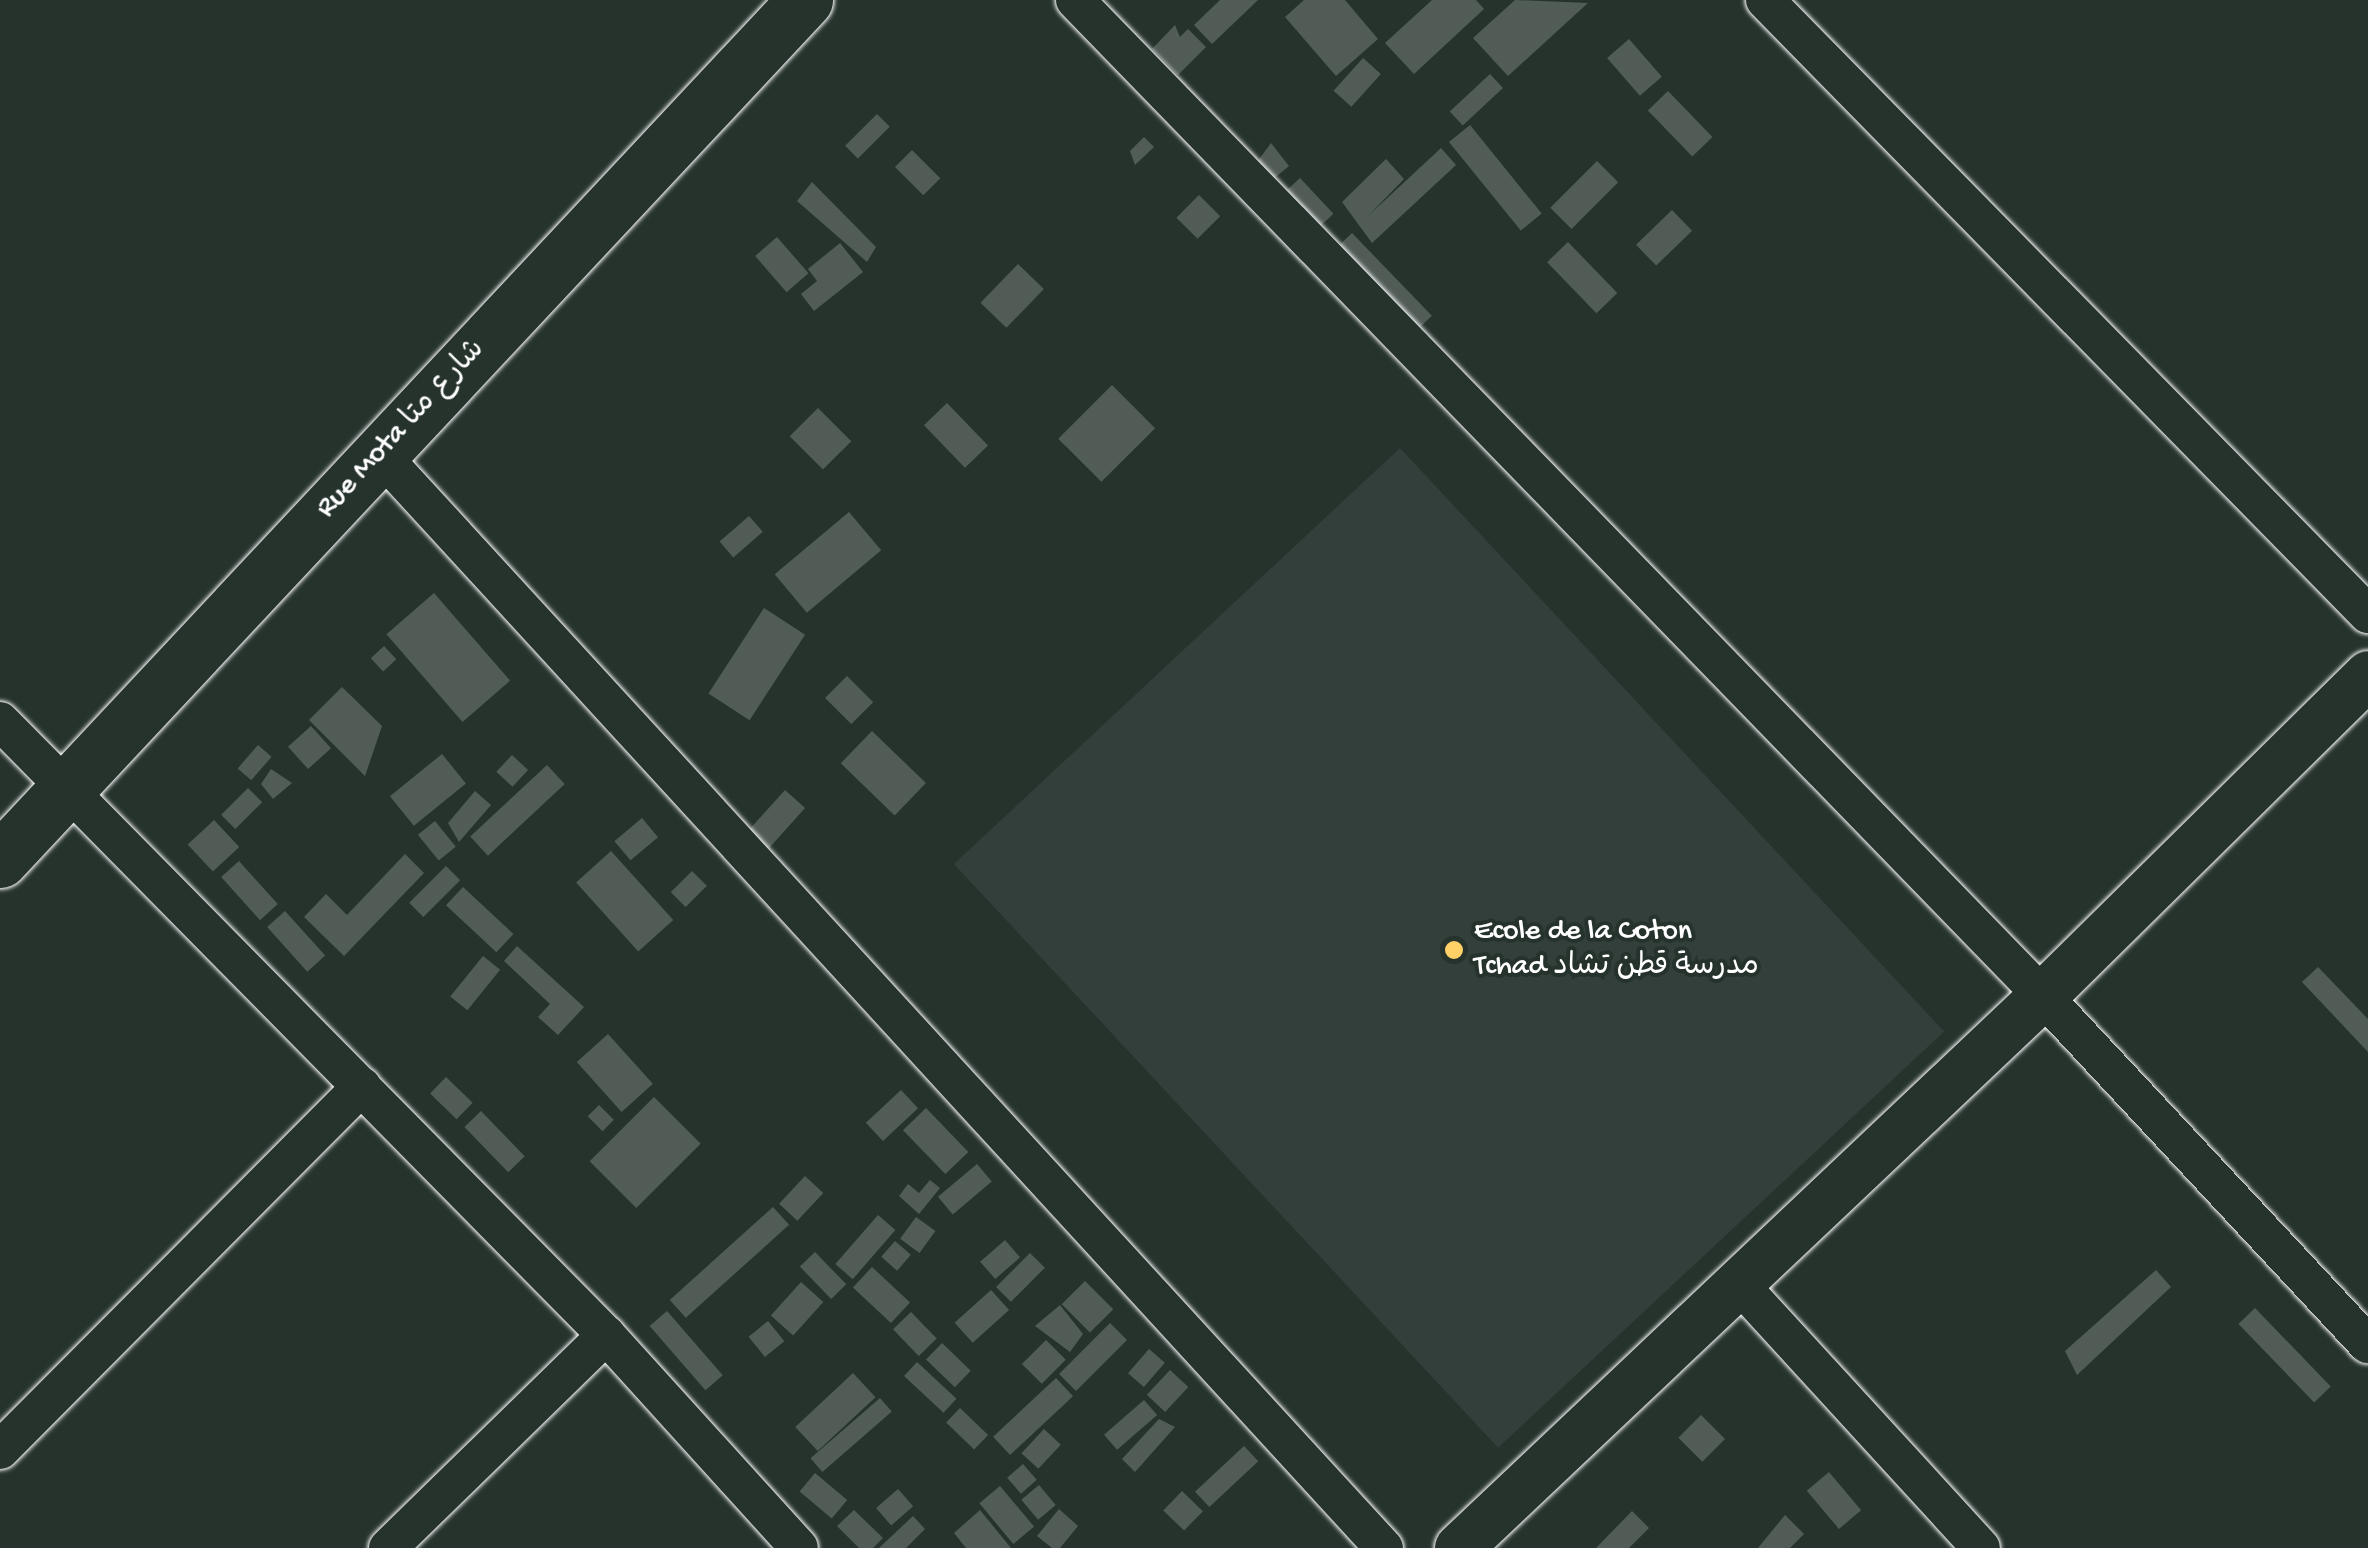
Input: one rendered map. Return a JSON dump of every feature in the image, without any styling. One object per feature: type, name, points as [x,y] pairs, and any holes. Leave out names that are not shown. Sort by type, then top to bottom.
[{"type":"highway","name":"Rue Mota شارع متا","points":[[0,860],[71,789],[805,0]]},
{"type":"street","points":[[1075,0],[2043,996],[2368,1344]]},
{"type":"street","points":[[1765,0],[2368,614]]},
{"type":"street","points":[[380,454],[1384,1548]]},
{"type":"street","points":[[1459,1548],[2043,996],[2368,674]]},
{"type":"street","points":[[0,721],[606,1335],[799,1548]]},
{"type":"street","points":[[0,1450],[362,1086]]},
{"type":"street","points":[[1740,1286],[1981,1548]]},
{"type":"street","points":[[388,1548],[606,1335]]},
{"type":"shaded area","name":"Ecole de la Coton Tchad مدرسة قطن تشاد","points":[[1400,448],[1944,1032],[1498,1448],[954,864]]},
{"type":"building","points":[[1220,0],[1258,0],[1212,44],[1194,25]]},
{"type":"building","points":[[1304,0],[1345,0],[1378,39],[1336,76],[1285,17]]},
{"type":"building","points":[[1432,0],[1476,0],[1484,9],[1414,74],[1385,43]]},
{"type":"building","points":[[1515,0],[1588,3],[1508,76],[1473,38]]},
{"type":"building","points":[[1175,25],[1180,37],[1188,29],[1206,47],[1178,75],[1152,49]]},
{"type":"building","points":[[1629,39],[1662,77],[1640,96],[1607,58]]},
{"type":"building","points":[[1363,58],[1381,74],[1351,107],[1334,91]]},
{"type":"building","points":[[1490,74],[1503,88],[1463,125],[1450,112]]},
{"type":"building","points":[[1668,91],[1712,137],[1692,156],[1648,110]]},
{"type":"building","points":[[877,114],[890,127],[858,159],[845,146]]},
{"type":"building","points":[[1470,125],[1542,214],[1521,231],[1449,142]]},
{"type":"building","points":[[1144,137],[1154,147],[1135,165],[1130,151]]},
{"type":"building","points":[[1271,143],[1289,166],[1272,180],[1257,162]]},
{"type":"building","points":[[1441,148],[1456,165],[1372,243],[1342,202],[1386,159],[1404,179],[1368,216]]},
{"type":"building","points":[[912,150],[940,178],[923,195],[895,167]]},
{"type":"building","points":[[1597,161],[1618,182],[1572,229],[1550,208]]},
{"type":"building","points":[[1300,178],[1333,214],[1317,230],[1283,194]]},
{"type":"building","points":[[812,182],[876,247],[867,262],[797,201]]},
{"type":"building","points":[[1199,195],[1220,216],[1198,239],[1176,218]]},
{"type":"building","points":[[1672,210],[1692,231],[1656,266],[1636,245]]},
{"type":"building","points":[[1352,233],[1432,316],[1414,333],[1334,250]]},
{"type":"building","points":[[777,237],[808,273],[787,292],[755,256]]},
{"type":"building","points":[[1568,242],[1617,293],[1596,313],[1547,262]]},
{"type":"building","points":[[840,243],[863,272],[814,311],[801,294],[817,281],[808,269]]},
{"type":"building","points":[[1018,264],[1044,289],[1006,328],[980,303]]},
{"type":"building","points":[[1112,385],[1155,428],[1101,482],[1058,439]]},
{"type":"building","points":[[947,403],[988,445],[965,468],[924,425]]},
{"type":"building","points":[[818,408],[851,441],[823,470],[790,436]]},
{"type":"building","points":[[849,512],[881,550],[807,613],[775,574]]},
{"type":"building","points":[[749,516],[763,532],[733,557],[720,542]]},
{"type":"building","points":[[434,593],[510,681],[463,722],[386,634]]},
{"type":"building","points":[[764,608],[805,635],[750,720],[708,694]]},
{"type":"building","points":[[384,646],[396,659],[383,671],[371,658]]},
{"type":"building","points":[[847,676],[873,702],[851,724],[825,698]]},
{"type":"building","points":[[342,687],[382,726],[365,776],[309,720]]},
{"type":"building","points":[[311,726],[331,748],[308,769],[288,747]]},
{"type":"building","points":[[872,731],[926,783],[895,815],[841,763]]},
{"type":"building","points":[[258,745],[272,757],[251,780],[238,768]]},
{"type":"building","points":[[442,754],[466,784],[414,826],[390,796]]},
{"type":"building","points":[[512,755],[528,770],[512,787],[496,772]]},
{"type":"building","points":[[547,765],[565,784],[488,856],[470,837]]},
{"type":"building","points":[[271,769],[292,783],[273,799],[261,784]]},
{"type":"building","points":[[248,788],[262,802],[235,829],[221,815]]},
{"type":"building","points":[[785,790],[805,808],[768,849],[748,831]]},
{"type":"building","points":[[475,791],[491,805],[459,842],[448,823]]},
{"type":"building","points":[[642,818],[658,837],[630,860],[614,841]]},
{"type":"building","points":[[214,820],[239,847],[213,872],[188,845]]},
{"type":"building","points":[[435,821],[456,847],[439,860],[418,835]]},
{"type":"building","points":[[611,851],[673,920],[638,952],[576,882]]},
{"type":"building","points":[[405,854],[424,873],[344,956],[304,917],[326,894],[347,915]]},
{"type":"building","points":[[239,861],[278,904],[260,920],[221,877]]},
{"type":"building","points":[[446,866],[460,880],[423,917],[409,903]]},
{"type":"building","points":[[692,871],[707,886],[686,907],[671,892]]},
{"type":"building","points":[[463,887],[513,934],[496,952],[446,905]]},
{"type":"building","points":[[285,911],[325,956],[307,972],[267,927]]},
{"type":"building","points":[[517,946],[584,1007],[558,1035],[538,1017],[550,1004],[504,961]]},
{"type":"building","points":[[483,956],[500,970],[467,1010],[450,996]]},
{"type":"building","points":[[2318,967],[2368,1019],[2368,1052],[2302,982]]},
{"type":"building","points":[[608,1034],[653,1084],[622,1112],[577,1062]]},
{"type":"building","points":[[446,1077],[473,1103],[457,1119],[430,1094]]},
{"type":"building","points":[[901,1090],[918,1108],[883,1141],[866,1123]]},
{"type":"building","points":[[654,1097],[701,1144],[636,1208],[590,1161]]},
{"type":"building","points":[[599,1105],[614,1120],[603,1131],[588,1116]]},
{"type":"building","points":[[926,1108],[968,1152],[945,1174],[903,1130]]},
{"type":"building","points":[[481,1111],[525,1156],[508,1172],[464,1127]]},
{"type":"building","points":[[977,1164],[992,1182],[953,1214],[938,1197]]},
{"type":"building","points":[[805,1176],[823,1193],[797,1221],[779,1204]]},
{"type":"building","points":[[930,1180],[940,1188],[919,1214],[899,1196],[908,1184],[919,1193]]},
{"type":"building","points":[[773,1207],[789,1225],[686,1318],[670,1300]]},
{"type":"building","points":[[878,1215],[895,1230],[853,1279],[835,1264]]},
{"type":"building","points":[[916,1217],[935,1231],[920,1253],[900,1239]]},
{"type":"building","points":[[1005,1240],[1020,1257],[995,1279],[980,1262]]},
{"type":"building","points":[[895,1241],[911,1255],[897,1271],[881,1257]]},
{"type":"building","points":[[815,1252],[846,1284],[831,1299],[800,1267]]},
{"type":"building","points":[[1030,1253],[1045,1268],[1011,1302],[996,1287]]},
{"type":"building","points":[[872,1267],[910,1302],[891,1323],[853,1287]]},
{"type":"building","points":[[2156,1270],[2171,1287],[2077,1375],[2065,1351]]},
{"type":"building","points":[[1085,1281],[1113,1309],[1090,1333],[1062,1304]]},
{"type":"building","points":[[801,1282],[823,1302],[793,1336],[771,1315]]},
{"type":"building","points":[[991,1290],[1009,1310],[973,1343],[955,1323]]},
{"type":"building","points":[[1060,1305],[1083,1334],[1070,1352],[1035,1326]]},
{"type":"building","points":[[2255,1308],[2331,1386],[2314,1402],[2238,1324]]},
{"type":"building","points":[[667,1311],[723,1375],[705,1390],[650,1326]]},
{"type":"building","points":[[911,1312],[937,1339],[919,1356],[893,1329]]},
{"type":"building","points":[[768,1321],[784,1341],[765,1357],[749,1337]]},
{"type":"building","points":[[1110,1323],[1127,1340],[1076,1391],[1059,1374]]},
{"type":"building","points":[[1046,1340],[1066,1360],[1042,1384],[1022,1364]]},
{"type":"building","points":[[942,1343],[971,1371],[955,1387],[926,1360]]},
{"type":"building","points":[[1149,1349],[1165,1363],[1144,1387],[1128,1373]]},
{"type":"building","points":[[917,1362],[956,1399],[944,1413],[904,1376]]},
{"type":"building","points":[[1170,1370],[1188,1387],[1165,1412],[1147,1395]]},
{"type":"building","points":[[853,1373],[876,1397],[818,1451],[795,1427]]},
{"type":"building","points":[[1056,1378],[1073,1396],[1010,1455],[993,1437]]},
{"type":"building","points":[[880,1398],[892,1412],[822,1472],[811,1458]]},
{"type":"building","points":[[1144,1400],[1157,1415],[1117,1450],[1104,1435]]},
{"type":"building","points":[[960,1408],[988,1435],[974,1449],[946,1422]]},
{"type":"building","points":[[1701,1415],[1725,1439],[1702,1462],[1678,1438]]},
{"type":"building","points":[[1159,1419],[1175,1427],[1135,1472],[1122,1459]]},
{"type":"building","points":[[1044,1429],[1061,1445],[1038,1469],[1021,1453]]},
{"type":"building","points":[[1244,1446],[1258,1461],[1209,1507],[1195,1492]]},
{"type":"building","points":[[1023,1464],[1037,1480],[1021,1494],[1007,1478]]},
{"type":"building","points":[[1829,1472],[1861,1510],[1839,1529],[1807,1491]]},
{"type":"building","points":[[815,1473],[847,1500],[832,1518],[800,1491]]},
{"type":"building","points":[[1039,1485],[1056,1505],[1038,1520],[1021,1500]]},
{"type":"building","points":[[1000,1486],[1034,1527],[1013,1544],[979,1503]]},
{"type":"building","points":[[898,1489],[913,1506],[891,1525],[876,1508]]},
{"type":"building","points":[[1182,1491],[1203,1511],[1184,1531],[1163,1510]]},
{"type":"building","points":[[1059,1509],[1078,1526],[1060,1548],[1052,1548],[1037,1536]]},
{"type":"building","points":[[854,1510],[883,1538],[873,1548],[859,1548],[837,1526]]},
{"type":"building","points":[[980,1510],[1011,1548],[966,1548],[954,1533]]},
{"type":"building","points":[[1632,1511],[1649,1528],[1629,1548],[1596,1548]]},
{"type":"building","points":[[1785,1515],[1804,1534],[1790,1548],[1758,1548]]},
{"type":"building","points":[[913,1516],[925,1529],[906,1548],[879,1548]]},
{"type":"place","name":"Ecole de la Coton Tchad مدرسة قطن تشاد","points":[[1454,950]]}]
